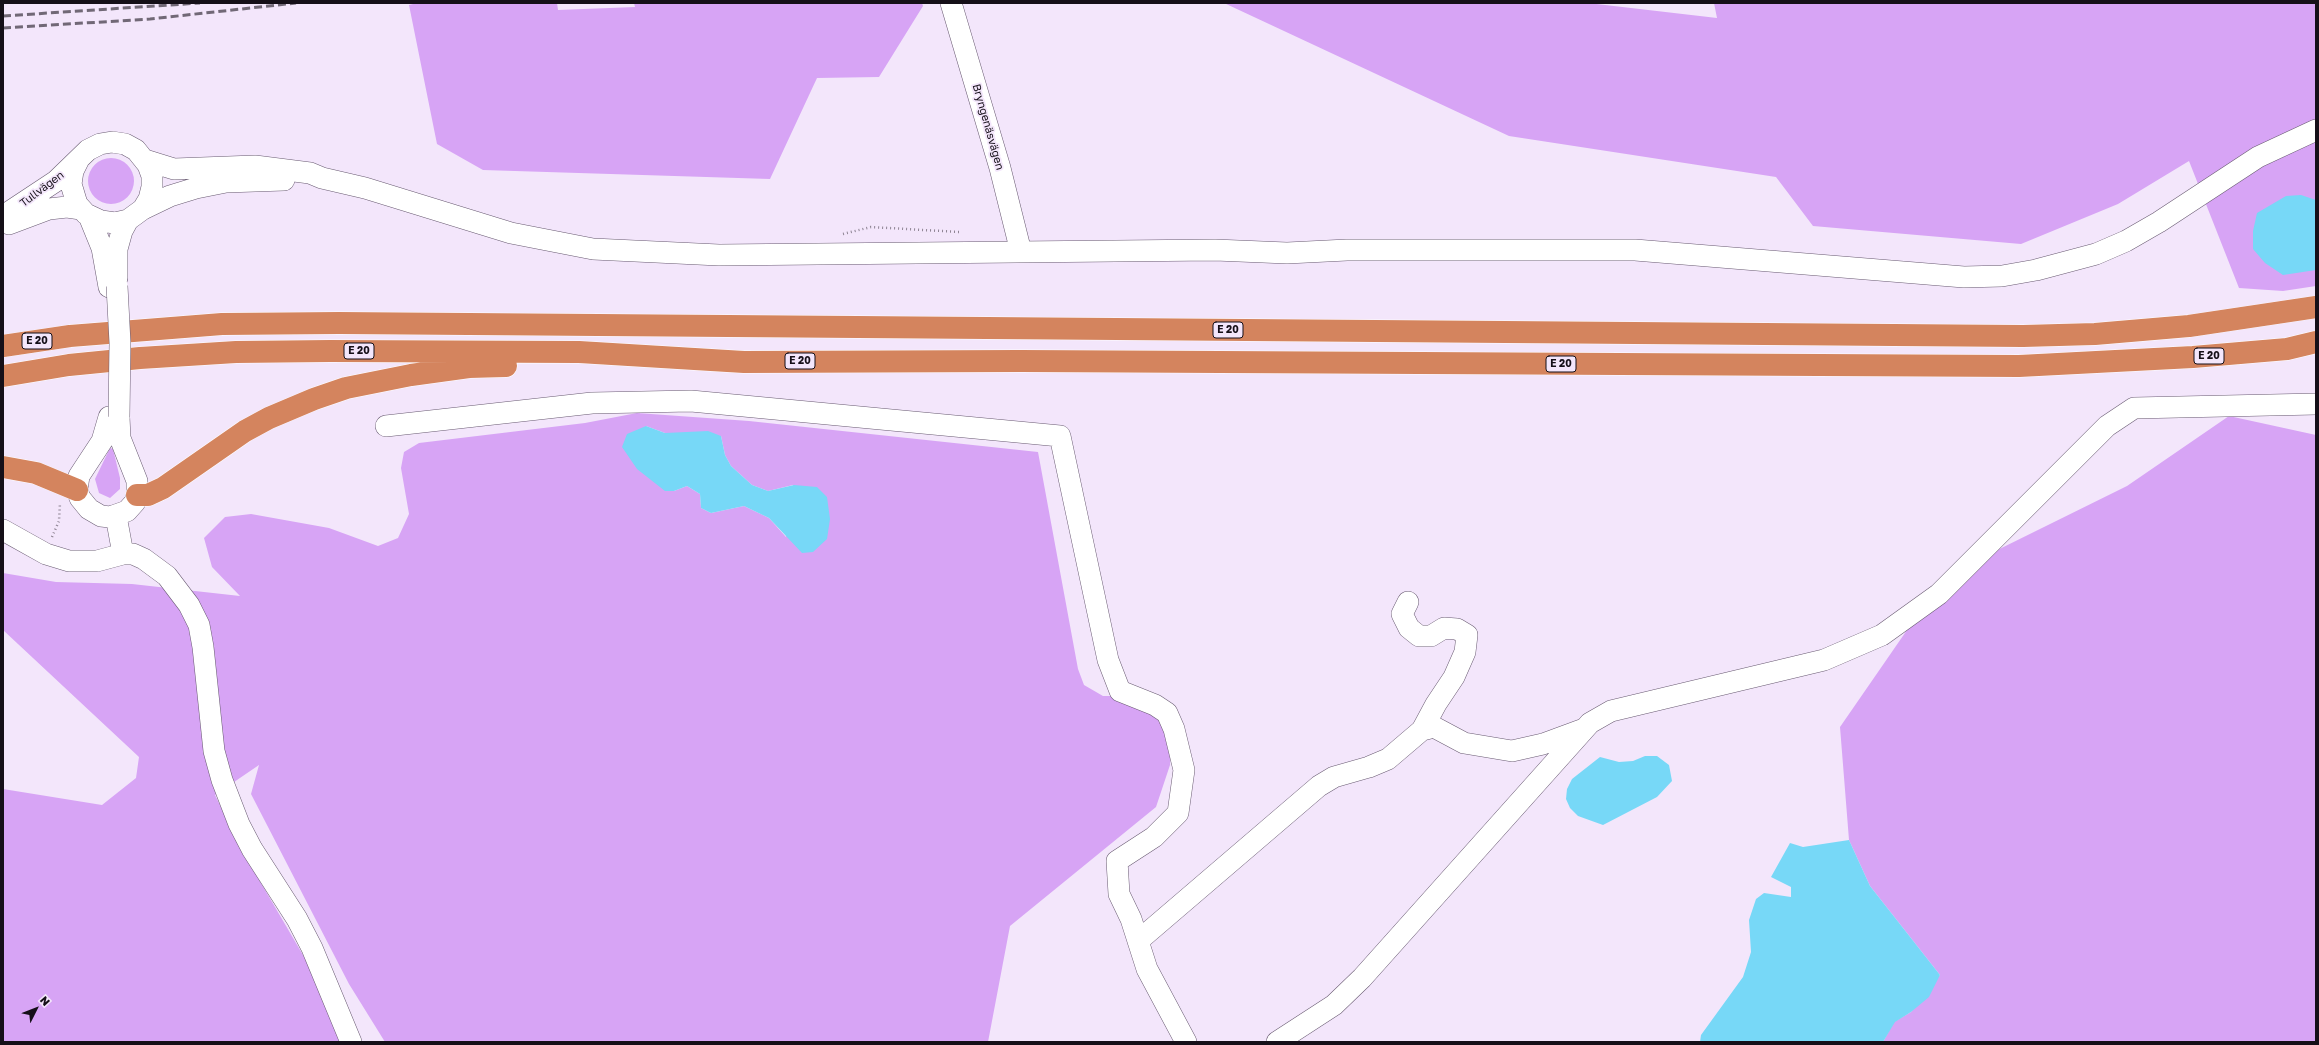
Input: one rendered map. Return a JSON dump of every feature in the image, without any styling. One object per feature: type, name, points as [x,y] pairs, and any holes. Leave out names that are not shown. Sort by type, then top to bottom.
[{"type":"highway","name":"E 20","points":[[3,346],[70,336],[222,324],[339,323],[2001,336],[2095,334],[2189,326],[2316,307]]},
{"type":"highway","name":"E 20","points":[[3,376],[69,365],[140,358],[236,352],[579,352],[744,362],[1028,361],[2019,366],[2193,357],[2287,349],[2316,342]]},
{"type":"highway","points":[[137,495],[148,495],[163,488],[245,431],[269,418],[346,388],[411,375],[469,367],[536,365],[579,352]]},
{"type":"highway","points":[[3,467],[36,473],[77,490]]},
{"type":"street","name":"Bryngenäsvägen","points":[[951,3],[1000,168],[1021,252]]},
{"type":"street","points":[[145,160],[174,169],[255,166],[296,170],[365,188],[511,233],[593,248],[719,255],[1021,252],[1627,250],[1964,277],[2002,276],[2073,261],[2126,241],[2159,222],[2258,157],[2316,130]]},
{"type":"street","points":[[113,287],[102,248],[85,212],[74,197],[71,184],[73,171],[79,158],[94,146],[112,142],[131,147],[145,160],[150,170],[152,188],[149,199],[122,231],[117,249],[113,287],[114,417],[120,438],[137,481],[137,495],[131,507],[116,516],[94,513],[85,505],[77,490],[79,476],[102,442],[114,417]]},
{"type":"street","name":"Tullvägen","points":[[3,216],[56,182],[79,158]]},
{"type":"street","points":[[85,212],[108,223],[135,214],[170,196],[196,188],[226,182],[274,180],[312,182],[322,178]]},
{"type":"street","name":"Tullvägen","points":[[3,227],[49,209],[67,207],[85,212]]},
{"type":"street","points":[[386,426],[592,403],[691,401],[1060,436],[1108,660],[1120,691],[1155,705],[1167,713],[1174,728],[1184,770],[1178,813],[1154,837],[1118,861],[1119,894],[1138,941],[1147,969],[1186,1042]]},
{"type":"street","points":[[1422,730],[1434,726],[1464,744],[1512,751],[1543,744],[1586,728],[1611,711],[1824,660],[1882,635],[1940,594],[2106,426],[2134,408],[2316,404]]},
{"type":"street","points":[[116,516],[123,554]]},
{"type":"street","points":[[3,530],[46,554],[68,561],[97,561],[123,554],[133,554],[144,559],[162,572],[177,587],[190,605],[199,625],[203,647],[214,751],[222,780],[239,824],[252,849],[296,919],[312,948],[351,1042]]},
{"type":"street","points":[[1138,941],[1319,786],[1334,777],[1369,767],[1388,759],[1422,730],[1436,704],[1454,677],[1465,652],[1467,635],[1457,628],[1444,628],[1431,636],[1419,636],[1409,628],[1402,614],[1408,602]]},
{"type":"street","points":[[1277,1042],[1334,1005],[1362,978],[1586,728]]},
{"type":"path","points":[[840,235],[859,228],[871,227],[950,230],[963,233]]},
{"type":"shaded area","points":[[417,3],[557,3],[558,10],[635,7],[634,3],[922,3],[923,6],[879,77],[817,78],[770,179],[483,170],[437,144],[409,5]]},
{"type":"shaded area","points":[[1224,3],[1588,3],[1717,18],[1714,3],[2316,3],[2316,286],[2283,291],[2239,288],[2189,161],[2118,204],[2021,244],[1813,226],[1776,177],[1509,136]]},
{"type":"shaded area","points":[[106,158],[116,158],[124,162],[130,168],[134,176],[134,186],[130,194],[124,200],[116,204],[106,204],[98,200],[92,194],[88,186],[88,176],[92,168],[98,162]]},
{"type":"shaded area","points":[[637,413],[749,421],[1038,452],[1078,669],[1084,685],[1103,696],[1116,696],[1149,712],[1164,725],[1171,739],[1170,765],[1156,807],[1010,926],[988,1042],[385,1042],[349,984],[251,794],[259,765],[215,795],[247,859],[310,967],[340,1042],[3,1042],[3,789],[102,805],[136,778],[139,757],[3,630],[3,573],[56,582],[132,584],[240,596],[212,567],[204,538],[225,517],[251,514],[329,528],[378,546],[398,538],[409,514],[401,468],[404,452],[419,443],[585,423]],"holes":[[[646,426],[665,433],[721,436],[725,455],[731,466],[752,485],[768,491],[793,485],[786,537],[769,518],[744,506],[711,513],[701,508],[700,494],[687,486],[674,491]]]},
{"type":"shaded area","points":[[2229,416],[2316,435],[2316,1042],[1883,1042],[1894,1022],[1911,1012],[1940,975],[1870,886],[1849,840],[1840,727],[1925,604],[1961,568],[2127,486]]},
{"type":"shaded area","points":[[110,448],[113,449],[120,478],[120,489],[110,498],[99,493],[95,479]]},
{"type":"water","points":[[2301,195],[2316,200],[2316,270],[2283,275],[2265,263],[2253,249],[2253,231],[2257,213],[2286,196]]},
{"type":"water","points":[[646,426],[665,433],[708,431],[721,436],[725,455],[731,466],[752,485],[768,491],[794,485],[817,487],[827,497],[830,519],[827,539],[813,552],[802,553],[769,518],[744,506],[711,513],[701,508],[700,494],[687,486],[674,491],[665,491],[637,469],[622,447],[627,434]]},
{"type":"water","points":[[1645,756],[1657,756],[1669,765],[1672,781],[1657,797],[1603,825],[1578,816],[1570,808],[1566,799],[1567,789],[1572,779],[1600,757],[1619,762],[1633,761]]},
{"type":"water","points":[[1849,840],[1870,886],[1940,975],[1929,997],[1911,1012],[1895,1022],[1883,1042],[1700,1042],[1701,1035],[1743,977],[1751,952],[1749,920],[1756,899],[1764,893],[1791,897],[1791,887],[1771,877],[1790,843],[1803,847]]},
{"type":"railway","points":[[3,16],[200,3]]},
{"type":"railway","points":[[3,28],[150,19],[296,3]]}]
